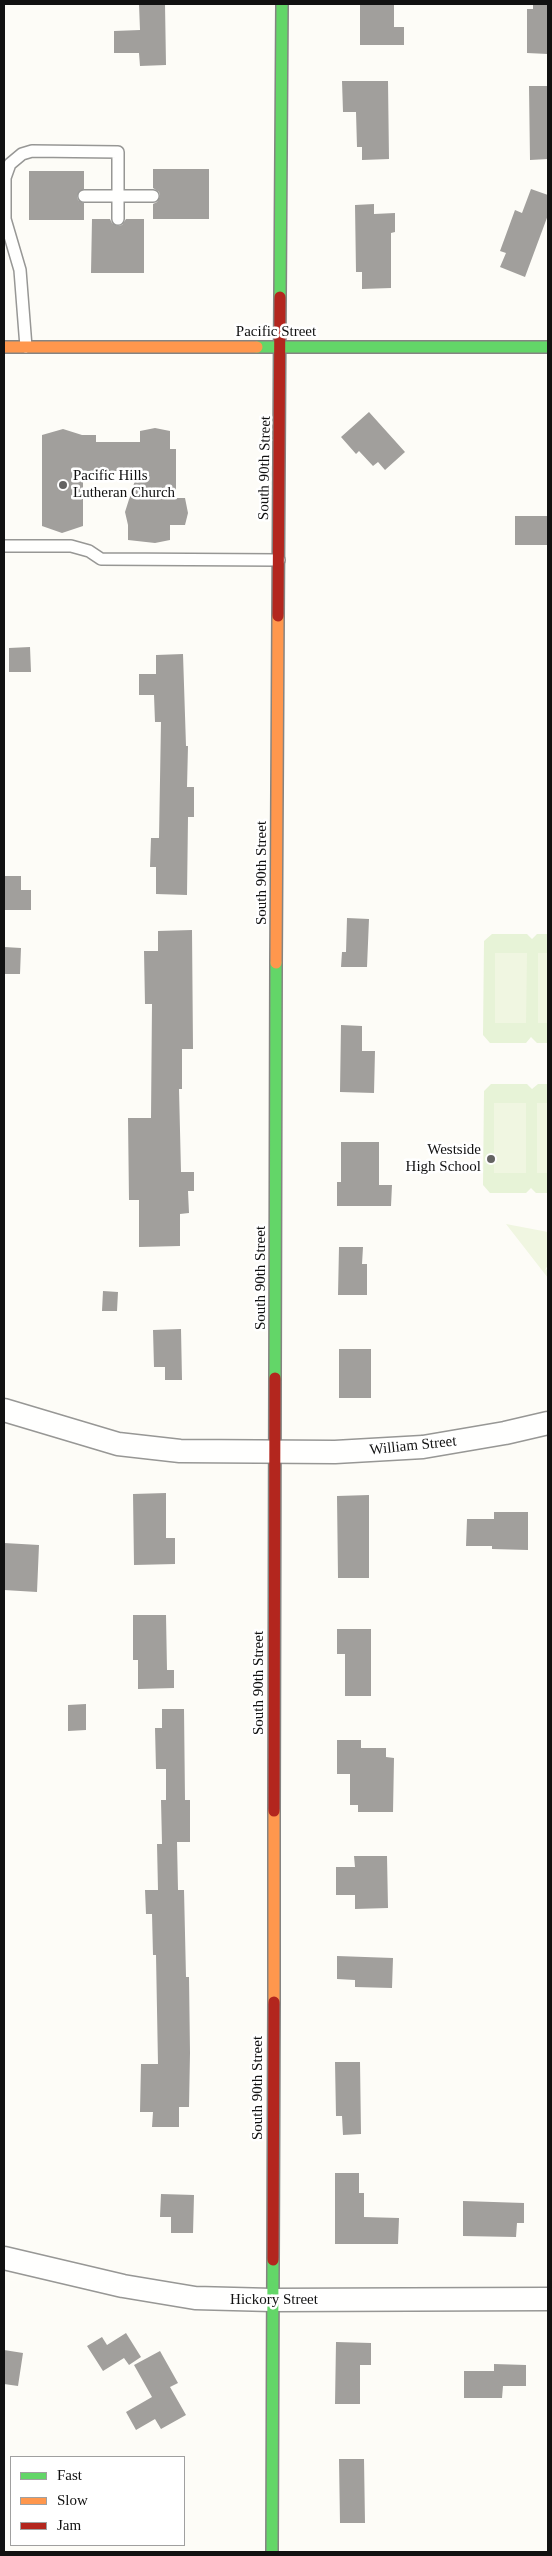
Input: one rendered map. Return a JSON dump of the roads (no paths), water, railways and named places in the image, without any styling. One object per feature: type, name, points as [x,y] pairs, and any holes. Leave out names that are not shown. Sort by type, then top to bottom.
[{"type":"main road","name":"South 90th Street","points":[[272,2552],[282,4]]},
{"type":"main road","name":"Pacific Street","points":[[4,347],[548,347]]},
{"type":"street","name":"William Street","points":[[4,1410],[118,1444],[180,1451],[336,1452],[423,1447],[505,1433],[548,1423]]},
{"type":"street","name":"Hickory Street","points":[[4,2258],[141,2289],[204,2298],[272,2300],[548,2299]]},
{"type":"lane","points":[[26,347],[20,270],[5,219],[5,178],[10,164],[22,154],[32,151],[118,152],[118,219]]},
{"type":"lane","points":[[84,196],[153,196]]},
{"type":"lane","points":[[4,546],[71,546],[89,551],[101,559],[279,560]]},
{"type":"place","name":"Pacific Hills Lutheran Church","points":[[63,485]]},
{"type":"place","name":"Westside High School","points":[[491,1159]]}]
